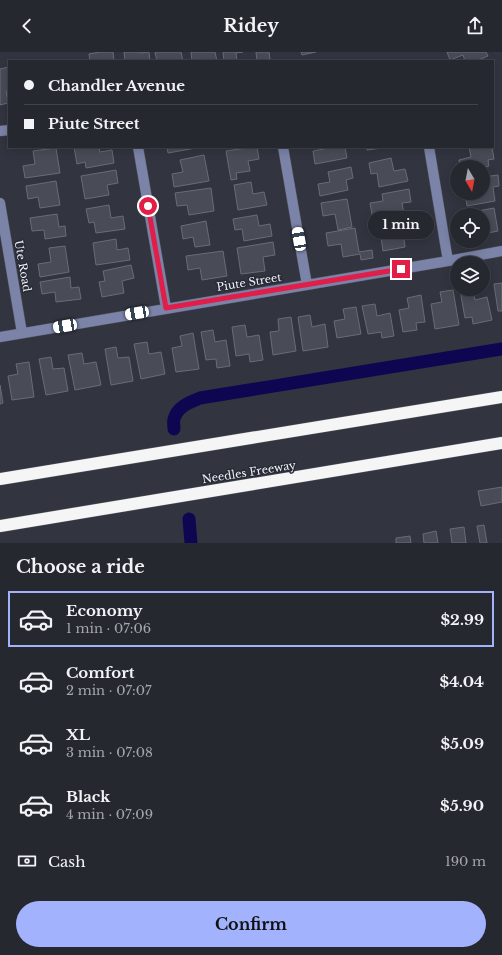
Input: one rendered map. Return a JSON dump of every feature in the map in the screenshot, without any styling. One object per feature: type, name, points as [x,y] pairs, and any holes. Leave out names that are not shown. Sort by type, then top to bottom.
[{"type":"highway","points":[[0,479],[502,397]]},
{"type":"highway","name":"Needles Freeway","points":[[1,526],[502,443]]},
{"type":"street","points":[[138,148],[166,308]]},
{"type":"street","points":[[283,148],[307,285]]},
{"type":"street","points":[[429,148],[448,261]]},
{"type":"street","name":"Ute Road","points":[[0,203],[22,333]]},
{"type":"street","name":"Piute Street","points":[[0,337],[502,251]]},
{"type":"building","points":[[113,52],[114,60],[90,60],[89,54]]},
{"type":"building","points":[[124,52],[149,52],[150,60],[125,60]]},
{"type":"building","points":[[155,52],[181,52],[183,60],[157,60]]},
{"type":"building","points":[[191,52],[215,52],[217,60],[192,60]]},
{"type":"building","points":[[223,52],[243,52],[236,53],[237,60],[224,60]]},
{"type":"building","points":[[256,52],[269,52],[270,59],[257,60]]},
{"type":"building","points":[[301,52],[316,52],[302,55]]},
{"type":"building","points":[[447,52],[486,52],[488,56],[478,60],[465,60],[463,55],[450,60]]},
{"type":"building","points":[[8,67],[8,91],[6,91],[8,103],[0,105],[0,69]]},
{"type":"building","points":[[56,148],[60,173],[25,178],[23,166],[35,164],[33,151]]},
{"type":"building","points":[[74,148],[99,148],[100,152],[112,150],[114,163],[86,168],[85,162],[77,164]]},
{"type":"building","points":[[167,148],[196,148],[168,153]]},
{"type":"building","points":[[257,148],[259,159],[248,161],[250,171],[236,173],[237,179],[231,180],[226,151]]},
{"type":"building","points":[[345,148],[347,158],[315,164],[313,151]]},
{"type":"building","points":[[367,148],[382,148],[367,150]]},
{"type":"building","points":[[469,148],[492,148],[494,159],[459,160],[471,157]]},
{"type":"building","points":[[204,155],[209,181],[174,187],[172,174],[183,172],[180,160]]},
{"type":"building","points":[[391,158],[394,171],[405,169],[408,181],[379,187],[377,173],[371,174],[369,163]]},
{"type":"building","points":[[351,167],[353,178],[346,180],[348,190],[320,196],[318,184],[330,182],[328,172]]},
{"type":"building","points":[[116,170],[118,183],[107,185],[109,195],[85,199],[81,176]]},
{"type":"building","points":[[498,175],[499,186],[493,187],[495,201],[467,206],[466,200],[490,200],[490,176]]},
{"type":"building","points":[[56,181],[60,205],[40,208],[38,197],[28,199],[26,186]]},
{"type":"building","points":[[251,182],[253,194],[264,192],[267,205],[238,210],[234,185]]},
{"type":"building","points":[[211,188],[214,211],[189,215],[187,205],[177,206],[175,193]]},
{"type":"building","points":[[409,189],[411,202],[402,203],[404,214],[373,220],[370,203],[383,201],[382,194]]},
{"type":"building","points":[[347,199],[352,227],[338,230],[335,214],[323,216],[321,203]]},
{"type":"building","points":[[109,205],[111,218],[123,216],[125,229],[96,233],[94,222],[89,223],[86,209]]},
{"type":"building","points":[[494,208],[498,231],[490,233],[490,209]]},
{"type":"building","points":[[57,214],[59,227],[65,226],[66,236],[45,239],[44,230],[32,231],[30,218]]},
{"type":"building","points":[[257,215],[259,226],[270,224],[272,236],[244,241],[242,229],[235,230],[233,219]]},
{"type":"building","points":[[414,219],[416,229],[403,231],[405,247],[383,251],[379,225]]},
{"type":"building","points":[[206,221],[210,245],[195,247],[193,237],[183,239],[181,226]]},
{"type":"building","points":[[355,228],[359,252],[372,250],[373,258],[361,260],[360,254],[343,257],[341,244],[328,246],[326,233]]},
{"type":"building","points":[[116,239],[117,250],[128,248],[130,260],[96,265],[93,243]]},
{"type":"building","points":[[273,242],[275,255],[263,257],[265,271],[241,274],[237,248]]},
{"type":"building","points":[[65,246],[69,272],[40,277],[38,264],[51,262],[49,248]]},
{"type":"building","points":[[223,251],[227,276],[202,280],[200,268],[188,270],[186,256]]},
{"type":"building","points":[[131,265],[134,278],[122,281],[124,293],[102,297],[99,282],[105,281],[103,271]]},
{"type":"building","points":[[70,277],[71,288],[79,287],[81,299],[56,302],[55,292],[42,294],[40,282]]},
{"type":"building","points":[[502,283],[502,311],[498,311],[494,284]]},
{"type":"building","points":[[450,290],[450,296],[454,296],[459,325],[435,329],[431,304],[442,302],[440,292]]},
{"type":"building","points":[[421,295],[425,322],[416,323],[417,330],[403,332],[399,310],[409,308],[407,298]]},
{"type":"building","points":[[461,296],[474,296],[475,300],[487,297],[492,320],[473,324],[472,317],[465,318]]},
{"type":"building","points":[[375,304],[377,316],[390,313],[394,336],[382,338],[381,332],[368,334],[362,306]]},
{"type":"building","points":[[356,307],[361,334],[337,338],[334,321],[345,319],[343,309]]},
{"type":"building","points":[[310,315],[312,327],[325,324],[328,347],[303,351],[298,317]]},
{"type":"building","points":[[291,317],[296,351],[273,355],[270,332],[279,331],[278,319]]},
{"type":"building","points":[[245,325],[247,337],[259,335],[263,360],[250,362],[249,354],[236,356],[232,327]]},
{"type":"building","points":[[213,330],[215,342],[226,340],[230,366],[217,368],[216,359],[206,360],[201,332]]},
{"type":"building","points":[[193,333],[199,369],[176,372],[172,348],[182,346],[180,336]]},
{"type":"building","points":[[147,342],[149,354],[161,352],[165,374],[141,379],[134,344]]},
{"type":"building","points":[[116,347],[118,358],[129,357],[133,381],[111,385],[105,349]]},
{"type":"building","points":[[82,353],[84,364],[96,362],[101,385],[75,390],[68,355]]},
{"type":"building","points":[[51,357],[53,369],[64,368],[68,391],[46,395],[39,359]]},
{"type":"building","points":[[29,362],[34,397],[12,400],[8,376],[18,374],[16,364]]},
{"type":"building","points":[[0,385],[3,403],[0,404]]},
{"type":"building","points":[[502,487],[502,502],[481,506],[478,491]]},
{"type":"building","points":[[484,525],[487,543],[480,543],[477,526]]},
{"type":"building","points":[[464,527],[466,543],[452,543],[450,529]]},
{"type":"building","points":[[436,531],[438,543],[424,543],[423,534]]},
{"type":"building","points":[[410,536],[411,543],[396,543],[396,538]]},
{"type":"waterway","points":[[174,429],[174,420],[178,411],[192,401],[200,398],[502,349]]},
{"type":"waterway","points":[[189,519],[191,543]]},
{"type":"route","points":[[148,206],[166,308],[401,269]]}]
